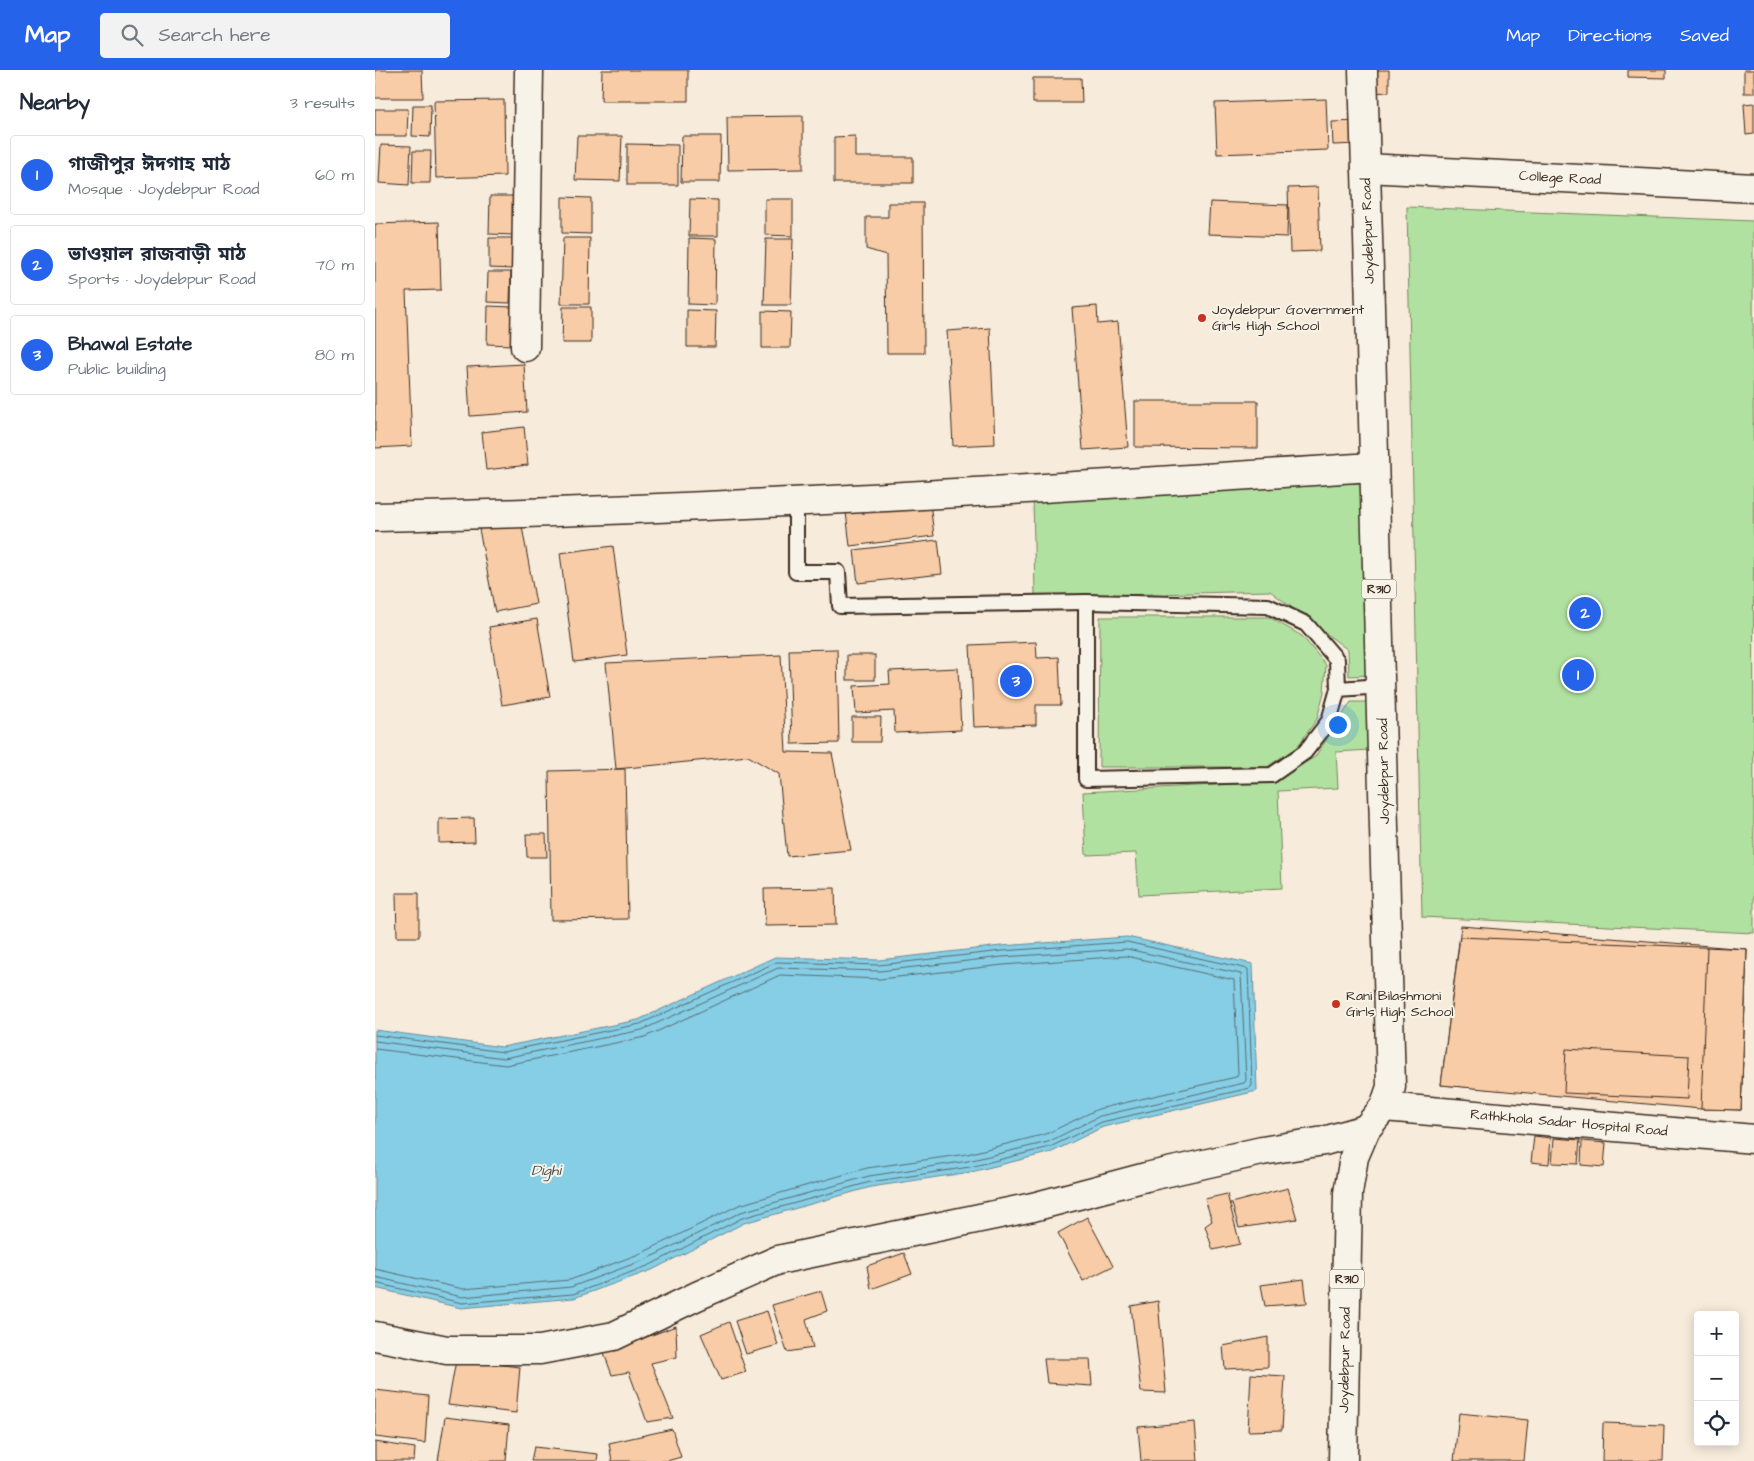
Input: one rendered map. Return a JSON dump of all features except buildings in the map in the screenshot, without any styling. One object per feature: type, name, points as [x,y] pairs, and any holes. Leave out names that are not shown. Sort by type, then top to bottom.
[{"type":"street","points":[[525,347],[529,70]]},
{"type":"street","name":"Joydebpur Road","points":[[1343,1461],[1349,1193],[1354,1157],[1366,1129],[1384,1107],[1391,1087],[1383,686],[1373,467],[1363,70]]},
{"type":"street","name":"College Road","points":[[1366,168],[1754,188]]},
{"type":"street","points":[[375,518],[588,513],[925,496],[1373,467]]},
{"type":"street","name":"Rathkhola Sadar Hospital Road","points":[[1384,1107],[1754,1140]]},
{"type":"street","points":[[375,1336],[447,1350],[540,1350],[614,1336],[778,1260],[1033,1207],[1146,1177],[1262,1151],[1324,1141],[1366,1129]]},
{"type":"lane","points":[[796,502],[796,572],[838,572],[840,606],[1086,602],[1268,606],[1306,624],[1337,660],[1338,688],[1329,721],[1305,752],[1272,774],[1086,779],[1086,602]]},
{"type":"lane","points":[[1338,688],[1383,686]]},
{"type":"green space","points":[[1407,207],[1753,221],[1754,933],[1422,917]]},
{"type":"green space","points":[[1365,483],[1369,675],[1349,676],[1348,650],[1270,591],[1035,597],[1033,492]]},
{"type":"green space","points":[[1100,617],[1269,617],[1302,636],[1326,665],[1324,692],[1317,719],[1297,747],[1267,767],[1099,767]]},
{"type":"green space","points":[[1351,702],[1367,702],[1370,750],[1336,752],[1338,788],[1278,791],[1282,888],[1139,895],[1136,853],[1086,855],[1083,792],[1271,782],[1315,757]]},
{"type":"water","name":"Dighi","points":[[1127,937],[1253,964],[1257,1091],[1103,1127],[1052,1152],[971,1172],[871,1187],[744,1223],[652,1270],[574,1298],[461,1308],[375,1288],[375,1030],[502,1047],[638,1020],[775,957],[879,960],[1001,946]]},
{"type":"place","name":"Joydebpur Government Girls High School","points":[[1202,318]]},
{"type":"place","name":"ভাওয়াল রাজবাড়ী মাঠ","points":[[1585,613]]},
{"type":"place","name":"গাজীপুর ঈদগাহ মাঠ","points":[[1578,675]]},
{"type":"place","name":"Bhawal Estate","points":[[1016,681]]},
{"type":"place","name":"Rani Bilashmoni Girls High School","points":[[1336,1004]]}]
